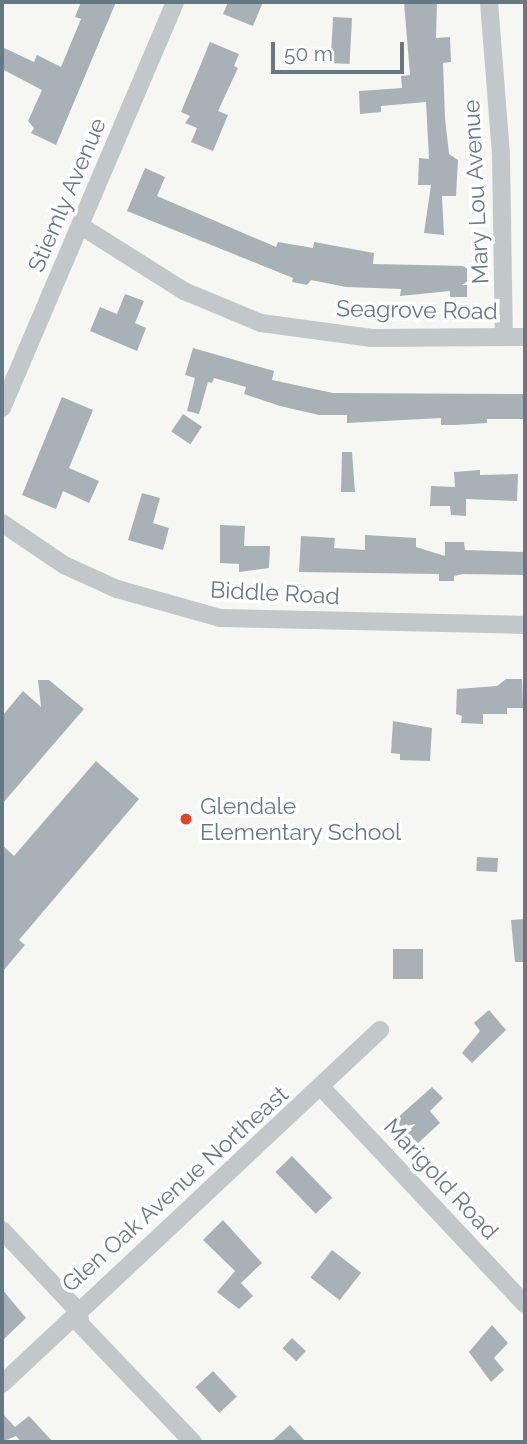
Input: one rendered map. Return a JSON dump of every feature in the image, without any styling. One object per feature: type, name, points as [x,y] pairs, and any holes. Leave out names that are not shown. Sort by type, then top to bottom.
[{"type":"street","name":"Stiemly Avenue","points":[[2,408],[175,2]]},
{"type":"street","name":"Mary Lou Avenue","points":[[489,2],[501,155],[504,337]]},
{"type":"street","name":"Seagrove Road","points":[[81,226],[184,291],[261,323],[372,338],[525,337]]},
{"type":"street","name":"Biddle Road","points":[[2,523],[64,565],[117,589],[220,618],[525,625]]},
{"type":"street","name":"Glen Oak Avenue Northeast","points":[[2,1384],[322,1088],[380,1030]]},
{"type":"street","name":"Marigold Road","points":[[322,1088],[525,1304]]},
{"type":"street","points":[[2,1230],[78,1311],[81,1325],[193,1442]]},
{"type":"building","points":[[81,2],[116,2],[56,145],[31,133],[34,128],[28,121],[42,90],[2,69],[2,47],[34,62],[37,55],[61,67],[81,19],[75,17]]},
{"type":"building","points":[[228,2],[263,2],[253,26],[223,14]]},
{"type":"building","points":[[404,2],[437,2],[436,38],[450,37],[451,62],[443,63],[445,118],[449,154],[458,160],[456,196],[442,196],[444,235],[424,233],[431,185],[418,185],[419,158],[429,159],[426,102],[381,106],[381,112],[360,114],[359,91],[402,88],[401,76],[410,75]]},
{"type":"building","points":[[333,17],[352,18],[350,64],[331,63]]},
{"type":"building","points":[[210,42],[239,54],[234,66],[238,68],[218,111],[228,115],[213,151],[191,142],[197,128],[185,123],[190,116],[181,112]]},
{"type":"building","points":[[145,168],[165,177],[157,196],[276,247],[278,242],[313,248],[314,242],[374,253],[373,264],[467,266],[467,297],[450,297],[450,291],[400,296],[401,289],[346,287],[311,280],[307,285],[292,282],[293,278],[127,211]]},
{"type":"building","points":[[125,294],[144,301],[135,323],[146,328],[137,351],[90,331],[100,307],[117,314]]},
{"type":"building","points":[[193,348],[274,371],[272,380],[333,393],[525,394],[525,419],[487,419],[487,423],[455,425],[441,425],[441,418],[347,423],[347,415],[319,415],[280,406],[244,394],[246,387],[214,378],[212,383],[208,382],[199,414],[187,411],[195,378],[185,375]]},
{"type":"building","points":[[62,397],[93,410],[69,468],[99,481],[89,503],[63,491],[56,509],[22,495]]},
{"type":"building","points":[[183,414],[202,427],[190,444],[171,431]]},
{"type":"building","points":[[342,452],[352,452],[355,492],[341,492]]},
{"type":"building","points":[[480,470],[480,475],[518,474],[517,501],[466,499],[466,516],[451,515],[450,506],[430,506],[431,486],[455,487],[454,472]]},
{"type":"building","points":[[142,493],[160,498],[153,523],[169,528],[163,550],[128,540]]},
{"type":"building","points":[[220,525],[245,526],[244,546],[270,546],[269,568],[239,572],[239,564],[220,563]]},
{"type":"building","points":[[365,535],[416,538],[416,547],[445,556],[445,542],[464,542],[465,550],[525,552],[525,575],[463,574],[454,576],[454,581],[439,581],[439,574],[299,572],[301,536],[335,538],[334,548],[365,550]]},
{"type":"building","points":[[506,679],[522,679],[523,708],[507,708],[507,714],[483,714],[483,724],[461,723],[462,716],[456,714],[457,689],[497,686]]},
{"type":"building","points":[[38,680],[49,680],[84,709],[2,804],[2,716],[23,691],[41,707]]},
{"type":"building","points":[[393,721],[432,728],[430,761],[400,760],[400,754],[391,753]]},
{"type":"building","points":[[96,761],[139,799],[19,940],[25,945],[2,972],[2,845],[14,856]]},
{"type":"building","points":[[477,857],[498,858],[497,872],[476,871]]},
{"type":"building","points":[[525,919],[525,962],[515,962],[511,920]]},
{"type":"building","points":[[393,949],[423,949],[423,979],[393,979]]},
{"type":"building","points":[[489,1010],[506,1030],[472,1063],[462,1053],[480,1031],[474,1023]]},
{"type":"building","points":[[432,1087],[443,1098],[430,1111],[440,1123],[417,1144],[395,1120]]},
{"type":"building","points":[[292,1156],[332,1198],[316,1214],[275,1172]]},
{"type":"building","points":[[223,1220],[262,1263],[241,1283],[253,1296],[239,1309],[217,1292],[235,1271],[203,1240]]},
{"type":"building","points":[[332,1250],[361,1273],[340,1300],[310,1278]]},
{"type":"building","points":[[2,1289],[26,1318],[2,1341]]},
{"type":"building","points":[[492,1325],[508,1343],[494,1358],[504,1370],[491,1382],[469,1352]]},
{"type":"building","points":[[292,1338],[306,1351],[296,1361],[282,1348]]},
{"type":"building","points":[[213,1371],[237,1397],[219,1413],[195,1387]]},
{"type":"building","points":[[2,1413],[15,1427],[29,1416],[53,1442],[21,1442],[16,1436],[2,1442]]},
{"type":"building","points":[[290,1425],[306,1442],[271,1442]]},
{"type":"place","name":"Glendale Elementary School","points":[[186,819]]}]
